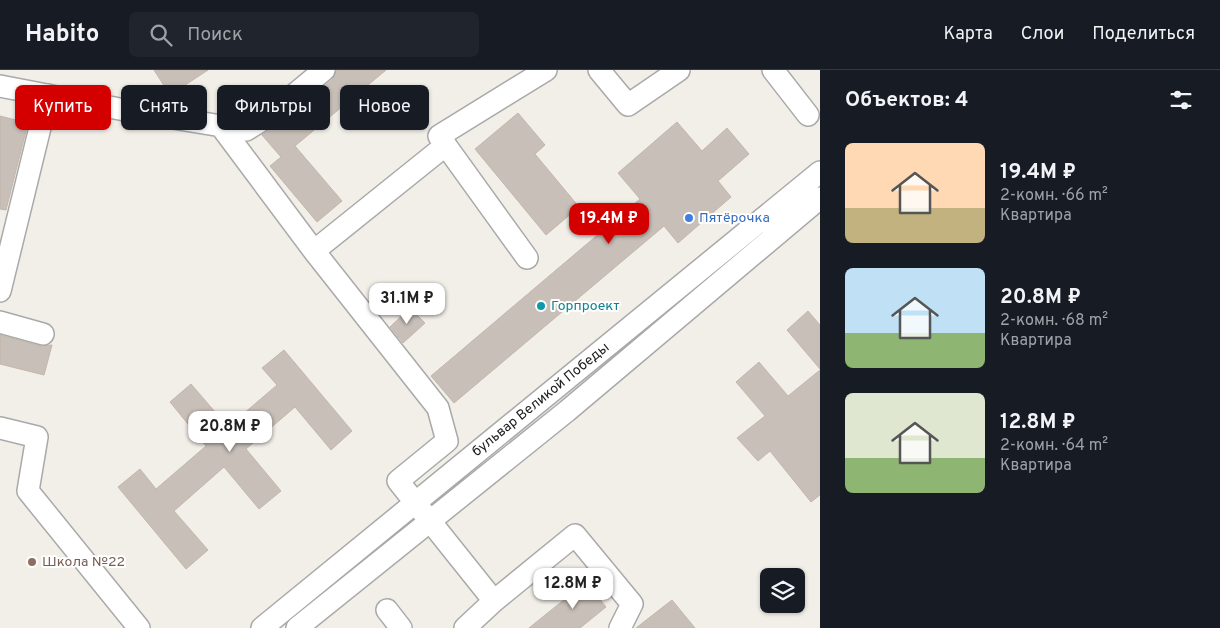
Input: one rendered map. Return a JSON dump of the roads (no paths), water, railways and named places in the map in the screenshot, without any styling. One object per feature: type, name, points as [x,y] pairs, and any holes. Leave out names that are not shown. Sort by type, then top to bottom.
[{"type":"street","points":[[306,85],[324,70]]},
{"type":"street","points":[[527,258],[439,136],[546,70]]},
{"type":"street","points":[[599,70],[628,105],[679,70]]},
{"type":"street","points":[[773,70],[808,115]]},
{"type":"street","points":[[0,86],[15,89]]},
{"type":"street","points":[[111,108],[217,126]]},
{"type":"street","points":[[0,291],[40,130]]},
{"type":"street","points":[[223,130],[314,251],[438,408],[447,441],[398,481],[494,600]]},
{"type":"street","points":[[314,251],[446,145]]},
{"type":"street","name":"бульвар Великой Победы","points":[[262,628],[820,172]]},
{"type":"street","name":"бульвар Великой Победы","points":[[297,628],[567,411],[820,198]]},
{"type":"street","points":[[0,322],[43,334]]},
{"type":"street","points":[[0,428],[37,437],[28,491],[138,628]]},
{"type":"street","points":[[465,628],[494,600],[575,535],[632,604],[620,628]]},
{"type":"street","points":[[387,610],[401,628]]},
{"type":"place","name":"Пятёрочка","points":[[689,218]]},
{"type":"place","name":"Горпроект","points":[[541,306]]},
{"type":"place","name":"Школа №22","points":[[32,562]]}]
